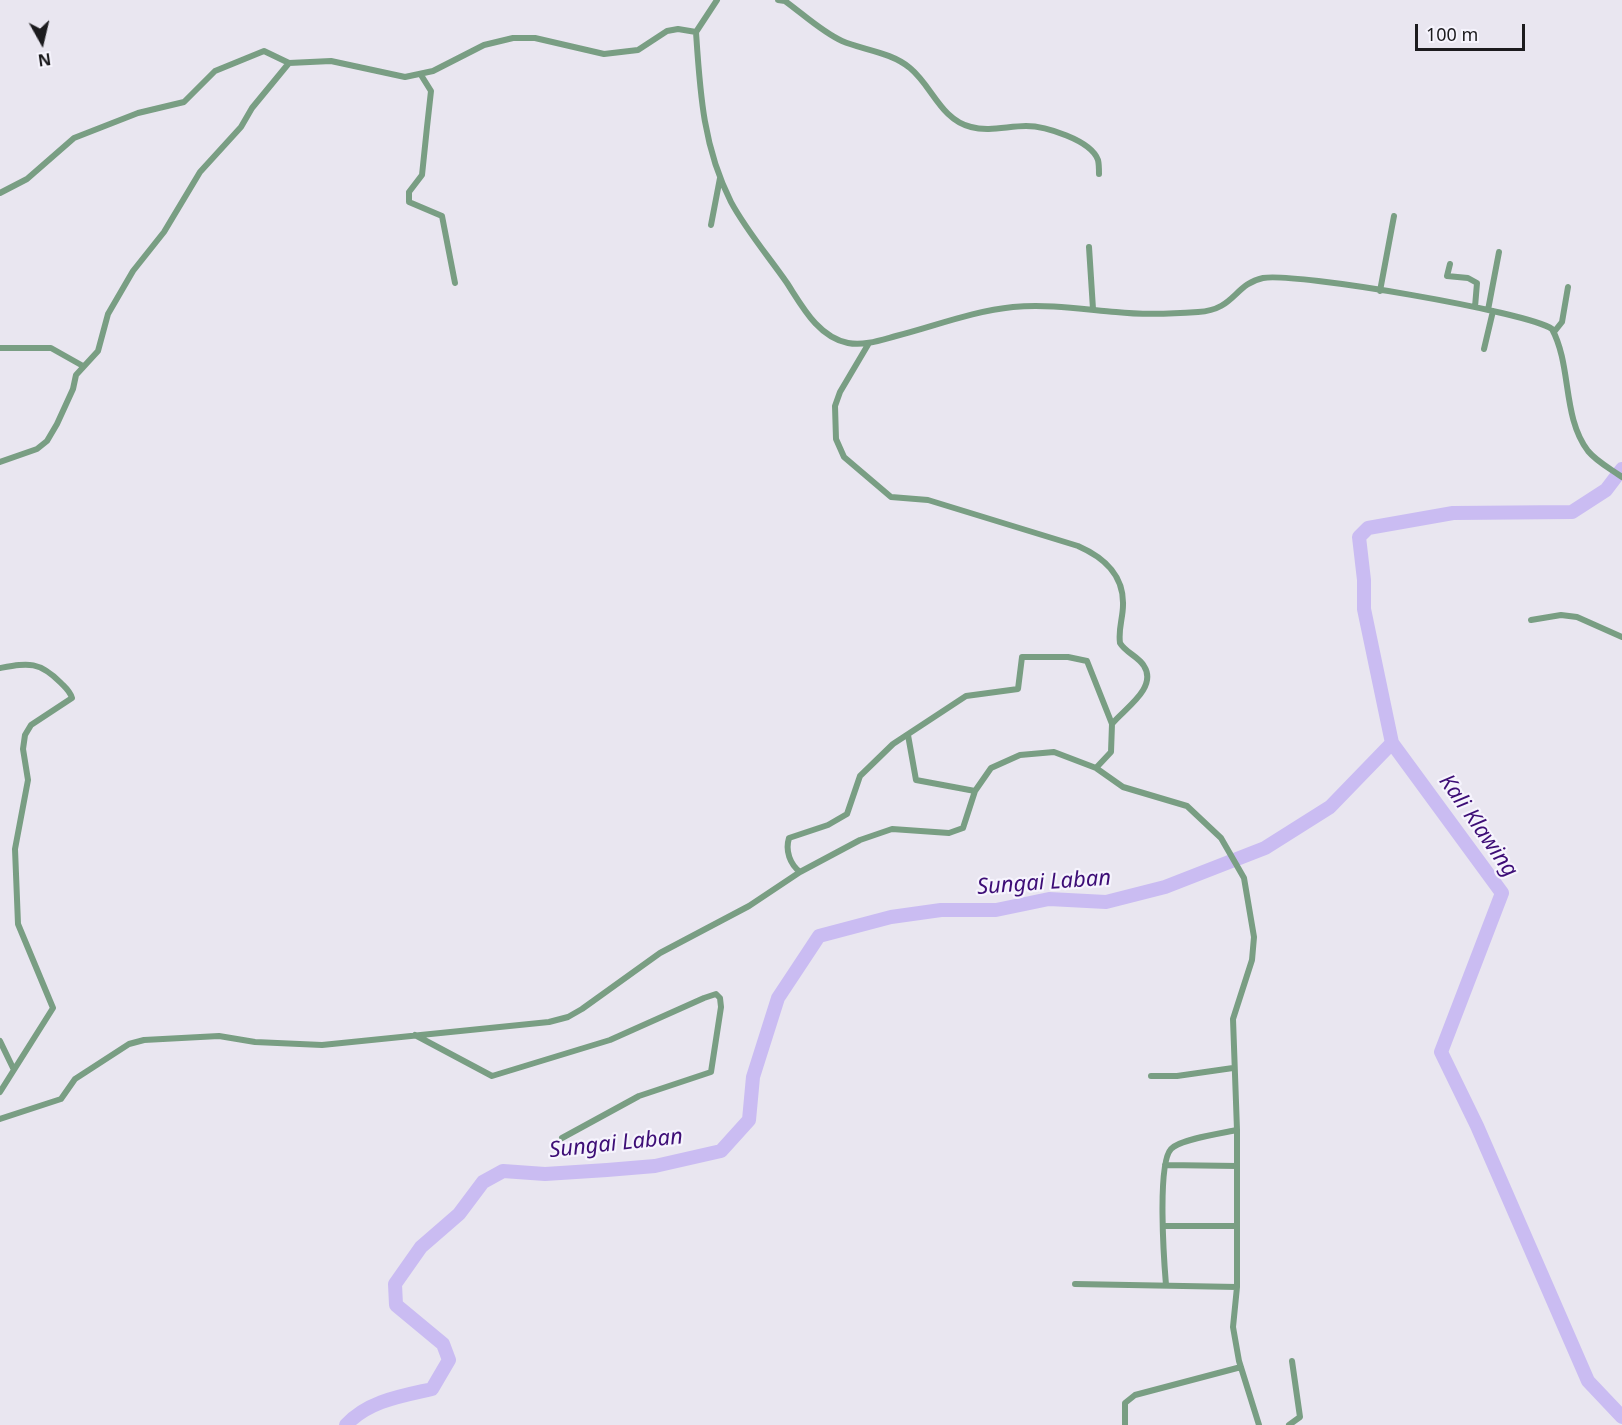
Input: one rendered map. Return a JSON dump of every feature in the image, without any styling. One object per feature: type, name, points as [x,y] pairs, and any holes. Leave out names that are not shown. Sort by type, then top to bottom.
[{"type":"street","points":[[717,0],[696,32],[701,114],[720,178],[732,204],[812,319],[824,331],[848,343],[869,343],[1006,308],[1045,306],[1131,313],[1214,310],[1223,307],[1249,283],[1269,278],[1305,280],[1475,307],[1542,323],[1554,332],[1580,435],[1591,454],[1622,477]]},
{"type":"street","points":[[778,0],[785,1],[840,40],[868,49],[910,68],[944,110],[959,122],[979,128],[1024,126],[1049,129],[1077,141],[1093,153],[1098,160],[1099,174]]},
{"type":"street","points":[[0,193],[27,179],[74,138],[138,113],[183,102],[215,71],[264,51],[290,63],[331,62],[391,76],[421,75],[448,65],[484,45],[513,38],[535,38],[604,54],[638,50],[667,31],[678,29],[696,32]]},
{"type":"street","points":[[0,462],[37,449],[46,441],[61,416],[76,375],[98,351],[108,315],[128,279],[164,231],[200,172],[241,127],[252,108],[290,63]]},
{"type":"street","points":[[421,75],[430,91],[423,175],[409,192],[409,202],[442,216],[455,283]]},
{"type":"street","points":[[711,225],[720,178]]},
{"type":"street","points":[[1380,291],[1394,216]]},
{"type":"street","points":[[1089,247],[1093,309]]},
{"type":"street","points":[[1484,349],[1499,252]]},
{"type":"street","points":[[1450,264],[1447,276],[1468,278],[1478,284],[1475,307]]},
{"type":"street","points":[[1554,332],[1564,318],[1568,287]]},
{"type":"street","points":[[869,343],[840,392],[835,406],[836,439],[844,457],[891,497],[928,500],[1049,536],[1092,552],[1113,570],[1123,599],[1119,629],[1120,643],[1143,664],[1147,680],[1142,693],[1112,724]]},
{"type":"street","points":[[0,348],[51,348],[83,366]]},
{"type":"street","points":[[1531,620],[1561,615],[1577,617],[1622,637]]},
{"type":"street","points":[[800,872],[793,866],[789,838],[828,825],[847,814],[863,771],[888,748],[966,696],[1018,689],[1021,658],[1040,656],[1087,661],[1112,724],[1111,752],[1096,768]]},
{"type":"street","points":[[0,668],[15,665],[39,665],[50,672],[72,695],[69,702],[31,725],[23,742],[28,780],[15,849],[16,910],[20,931],[53,1008],[13,1068],[0,1092]]},
{"type":"street","points":[[908,735],[916,780],[975,791]]},
{"type":"street","points":[[0,1119],[61,1099],[75,1079],[129,1044],[144,1040],[219,1036],[255,1042],[322,1045],[549,1022],[568,1017],[660,952],[749,906],[800,872],[860,840],[892,829],[948,833],[963,828],[975,791],[991,768],[1020,755],[1034,752],[1069,756],[1096,768],[1123,787],[1187,806],[1221,838],[1244,878],[1254,937],[1252,960],[1233,1019],[1237,1130],[1237,1287],[1233,1327],[1241,1367],[1259,1425]]},
{"type":"street","points":[[415,1035],[492,1076],[610,1040],[704,998],[716,994],[720,998],[711,1072],[639,1096],[562,1138]]},
{"type":"street","points":[[0,1041],[13,1068]]},
{"type":"street","points":[[1151,1076],[1177,1076],[1233,1068]]},
{"type":"street","points":[[1166,1285],[1164,1226],[1165,1165],[1168,1153],[1176,1145],[1237,1130]]},
{"type":"street","points":[[1165,1165],[1237,1166]]},
{"type":"street","points":[[1164,1226],[1236,1226]]},
{"type":"street","points":[[1074,1284],[1237,1287]]},
{"type":"street","points":[[1289,1425],[1300,1417],[1292,1361]]},
{"type":"street","points":[[1125,1425],[1125,1403],[1135,1395],[1241,1367]]},
{"type":"waterway","name":"Kali Klawing","points":[[1622,469],[1606,490],[1572,512],[1453,513],[1368,528],[1359,537],[1364,580],[1364,609],[1392,743],[1502,893],[1441,1052],[1477,1126],[1588,1381],[1622,1417]]},
{"type":"waterway","name":"Sungai Laban","points":[[346,1425],[364,1410],[375,1405],[432,1389],[449,1360],[443,1344],[396,1305],[395,1284],[421,1247],[459,1214],[483,1182],[503,1171],[545,1174],[655,1166],[721,1151],[749,1120],[753,1077],[778,998],[819,936],[891,917],[941,910],[996,910],[1049,899],[1106,902],[1165,887],[1265,848],[1330,807],[1392,743]]}]
